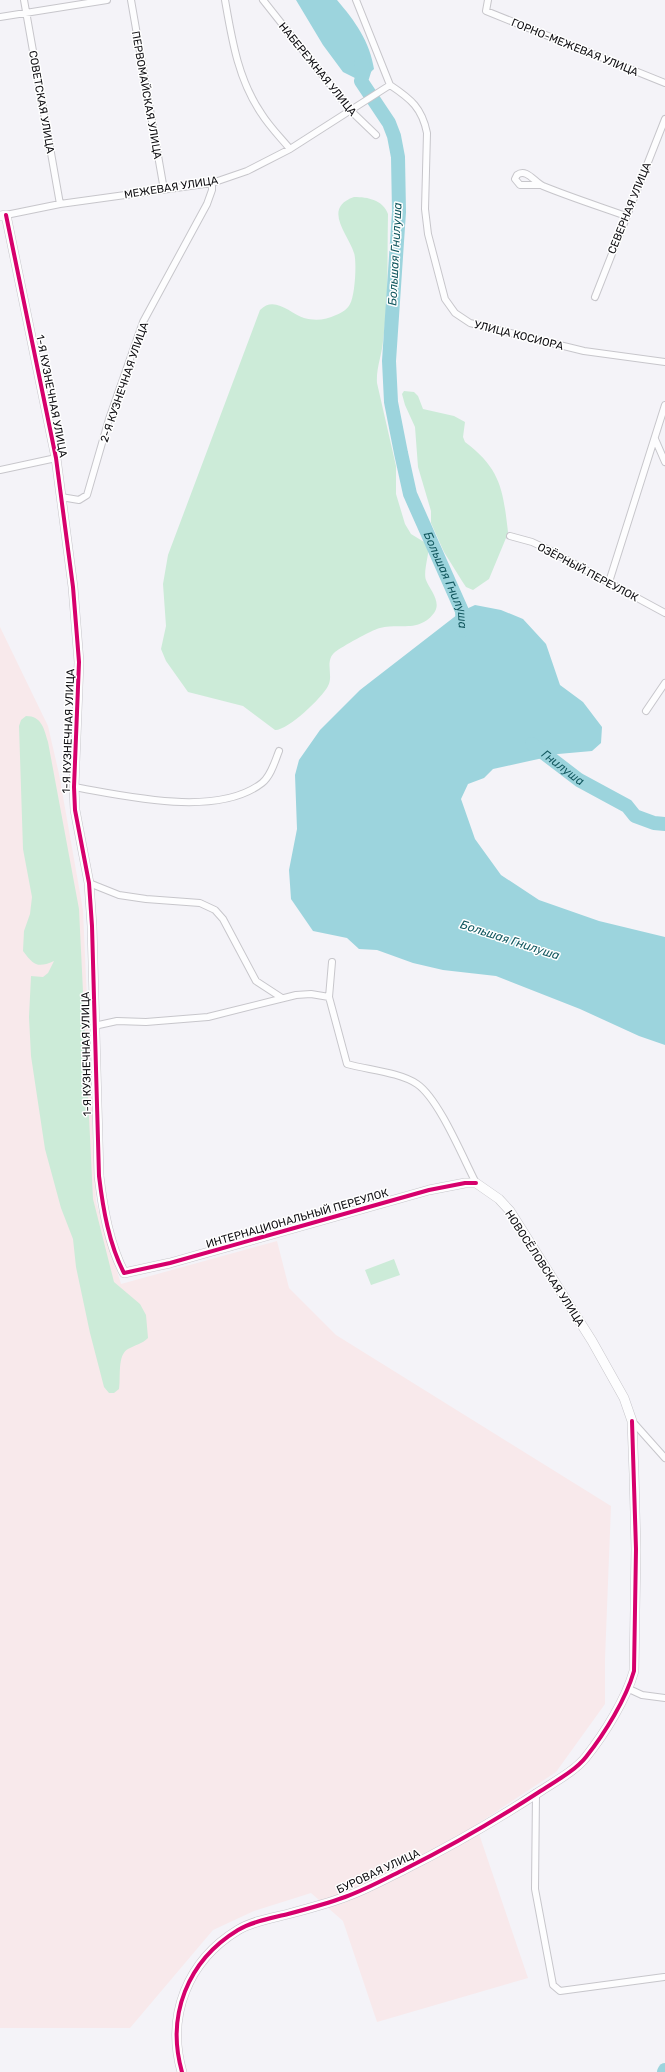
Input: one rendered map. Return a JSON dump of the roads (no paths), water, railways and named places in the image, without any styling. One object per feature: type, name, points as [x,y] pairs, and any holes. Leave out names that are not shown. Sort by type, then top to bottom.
[{"type":"street","name":"СОВЕТСКАЯ УЛИЦА","points":[[24,0],[60,204]]},
{"type":"street","points":[[0,17],[107,0]]},
{"type":"street","name":"ПЕРВОМАЙСКАЯ УЛИЦА","points":[[130,0],[164,190]]},
{"type":"street","points":[[225,0],[240,72],[262,114],[290,149]]},
{"type":"street","name":"НАБЕРЕЖНАЯ УЛИЦА","points":[[263,0],[351,111],[376,135]]},
{"type":"street","points":[[356,0],[390,85]]},
{"type":"street","name":"ГОРНО-МЕЖЕВАЯ УЛИЦА","points":[[488,0],[486,11],[665,83]]},
{"type":"street","name":"МЕЖЕВАЯ УЛИЦА","points":[[3,215],[60,204],[212,183],[247,171],[290,149],[390,85]]},
{"type":"street","name":"УЛИЦА КОСИОРА","points":[[390,85],[417,106],[425,121],[427,133],[425,209],[428,234],[445,299],[455,313],[470,323],[584,351],[665,362]]},
{"type":"street","name":"СЕВЕРНАЯ УЛИЦА","points":[[594,297],[665,118]]},
{"type":"street","name":"2-Я КУЗНЕЧНАЯ УЛИЦА","points":[[61,497],[79,500],[87,495],[109,419],[143,322],[207,204],[212,190],[212,183]]},
{"type":"street","points":[[541,185],[626,216]]},
{"type":"street","name":"1-Я КУЗНЕЧНАЯ УЛИЦА","points":[[3,215],[56,458],[73,587],[79,662],[74,787],[75,810],[88,883],[92,926],[100,1190],[114,1249],[124,1273]]},
{"type":"street","points":[[609,582],[665,405]]},
{"type":"street","points":[[655,439],[665,462]]},
{"type":"street","points":[[0,470],[56,458]]},
{"type":"street","name":"ОЗЁРНЫЙ ПЕРЕУЛОК","points":[[510,536],[547,549],[665,613]]},
{"type":"street","points":[[646,711],[665,684]]},
{"type":"street","points":[[74,787],[153,800],[187,803],[216,800],[238,795],[263,782],[279,751]]},
{"type":"street","points":[[88,883],[119,895],[146,899],[200,902],[215,910],[223,919],[256,981],[282,998]]},
{"type":"street","points":[[332,962],[329,997],[347,1064],[400,1076],[418,1084],[436,1105],[476,1183]]},
{"type":"street","points":[[94,1026],[117,1021],[146,1022],[208,1017],[282,998],[311,994],[329,997]]},
{"type":"street","name":"ИНТЕРНАЦИОНАЛЬНЫЙ ПЕРЕУЛОК","points":[[124,1273],[170,1264],[429,1190],[465,1183],[476,1183]]},
{"type":"street","name":"НОВОСЁЛОВСКАЯ УЛИЦА","points":[[476,1183],[490,1191],[510,1211],[592,1341],[624,1398],[632,1421],[665,1458]]},
{"type":"street","name":"БУРОВАЯ УЛИЦА","points":[[182,2072],[178,2058],[176,2035],[177,2017],[183,1994],[192,1976],[221,1943],[239,1929],[260,1921],[314,1908],[347,1896],[390,1877],[436,1854],[566,1774],[586,1758],[628,1689],[634,1670],[636,1549],[632,1421]]},
{"type":"street","points":[[628,1689],[642,1695],[665,1698]]},
{"type":"street","points":[[536,1793],[535,1889],[553,1985],[560,1991],[664,1977]]},
{"type":"water","points":[[296,0],[337,0],[361,32],[369,50],[374,69],[361,81],[343,72],[323,45]]},
{"type":"water","points":[[475,605],[501,610],[523,619],[546,644],[560,685],[583,702],[602,727],[601,743],[592,751],[547,755],[543,758],[493,769],[484,778],[468,784],[461,799],[475,839],[501,875],[539,900],[599,921],[665,937],[665,1045],[639,1036],[580,1009],[496,976],[443,970],[413,963],[377,950],[359,949],[347,938],[313,931],[291,899],[289,870],[297,829],[295,775],[299,760],[320,730],[360,690],[462,611]]},
{"type":"waterway","name":"Большая Гнилуша","points":[[361,63],[365,68],[361,81],[389,123],[394,136],[398,157],[399,212],[389,361],[391,402],[410,494],[462,611],[463,630]]},
{"type":"waterway","name":"Гнилуша","points":[[532,744],[579,780],[627,806],[635,816],[654,823],[665,824]]}]
